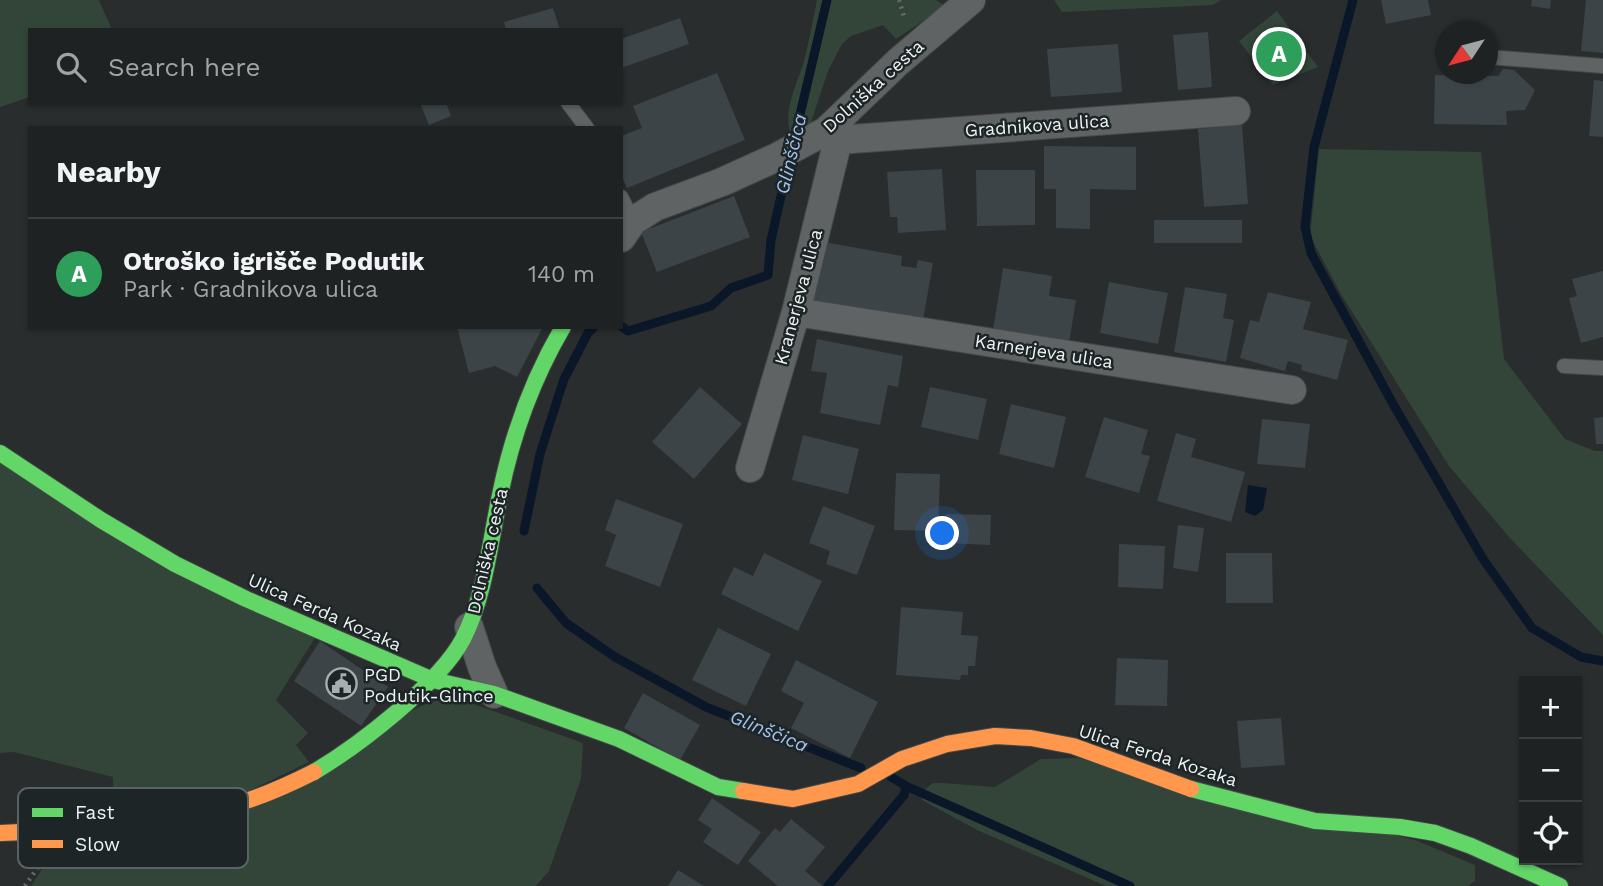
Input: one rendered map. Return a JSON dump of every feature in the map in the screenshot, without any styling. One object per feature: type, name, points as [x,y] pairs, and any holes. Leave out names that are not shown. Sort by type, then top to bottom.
[{"type":"street","name":"Dolniška cesta","points":[[625,219],[722,182],[824,138],[898,62],[971,0]]},
{"type":"street","name":"Gradnikova ulica","points":[[824,138],[1236,111]]},
{"type":"street","name":"Kranerjeva ulica","points":[[750,468],[796,312],[824,138]]},
{"type":"street","name":"Karnerjeva ulica","points":[[796,312],[1292,390]]},
{"type":"street","name":"Dolniška cesta","points":[[248,800],[314,772],[370,733],[433,680],[469,626],[492,539],[509,452],[527,402],[562,329]]},
{"type":"street","name":"Ulica Ferda Kozaka","points":[[0,453],[78,506],[175,564],[270,611],[433,680],[495,694],[619,738],[718,787],[793,799],[858,785],[902,759],[959,742],[995,736],[1031,738],[1073,746],[1202,793],[1315,821],[1400,827],[1435,833],[1560,886]]},
{"type":"street","points":[[469,626],[482,667],[495,694]]},
{"type":"street","name":"Dolniška cesta","points":[[0,833],[18,832]]},
{"type":"lane","points":[[1498,58],[1603,66]]},
{"type":"lane","points":[[570,105],[585,126]]},
{"type":"lane","points":[[1564,366],[1603,368]]},
{"type":"green space","points":[[0,0],[99,0],[111,28],[28,28],[28,98],[0,107]]},
{"type":"green space","points":[[817,0],[936,0],[945,6],[896,39],[883,25],[851,36],[842,44],[828,71],[809,128],[801,135],[790,132],[788,114],[804,61]]},
{"type":"green space","points":[[1054,0],[1221,0],[1213,5],[1062,12]]},
{"type":"green space","points":[[1277,11],[1318,67],[1273,85],[1239,41]]},
{"type":"green space","points":[[1319,149],[1481,152],[1504,359],[1565,439],[1595,451],[1603,451],[1603,635],[1509,537],[1449,466],[1342,296],[1310,236]]},
{"type":"green space","points":[[0,462],[315,638],[276,700],[308,733],[296,745],[309,762],[248,792],[248,788],[113,788],[113,777],[14,752],[0,753]]},
{"type":"green space","points":[[431,701],[465,701],[583,743],[581,779],[549,871],[536,886],[31,886],[43,868],[248,868],[248,795]]},
{"type":"green space","points":[[1077,758],[1415,840],[1475,865],[1475,881],[1468,886],[1106,886],[977,830],[922,800],[923,791],[933,783],[995,787],[1041,759]]},
{"type":"water","points":[[1248,485],[1267,488],[1263,510],[1255,516],[1245,512]]},
{"type":"building","points":[[1381,0],[1428,0],[1431,15],[1386,24]]},
{"type":"building","points":[[1532,0],[1551,0],[1550,9],[1531,6]]},
{"type":"building","points":[[1586,0],[1603,0],[1603,53],[1581,51]]},
{"type":"building","points":[[553,8],[559,28],[506,28],[504,22]]},
{"type":"building","points":[[680,18],[689,44],[623,67],[623,38]]},
{"type":"building","points":[[1208,32],[1212,87],[1178,90],[1173,35]]},
{"type":"building","points":[[1118,44],[1122,92],[1051,97],[1047,49]]},
{"type":"building","points":[[1503,69],[1514,70],[1535,90],[1525,110],[1506,111],[1507,125],[1434,124],[1435,75],[1435,84],[1498,84],[1498,76]]},
{"type":"building","points":[[717,73],[745,140],[627,188],[623,179],[623,135],[642,128],[633,106]]},
{"type":"building","points":[[1594,80],[1603,81],[1603,137],[1589,136]]},
{"type":"building","points":[[421,105],[447,105],[451,116],[429,125]]},
{"type":"building","points":[[1242,125],[1248,204],[1204,207],[1198,129]]},
{"type":"building","points":[[1044,146],[1136,147],[1136,190],[1090,189],[1090,229],[1056,228],[1056,189],[1044,189]]},
{"type":"building","points":[[942,169],[946,230],[898,233],[897,217],[890,217],[887,172]]},
{"type":"building","points":[[976,170],[1035,170],[1035,225],[977,226]]},
{"type":"building","points":[[734,196],[750,237],[657,272],[641,232]]},
{"type":"building","points":[[1154,220],[1242,220],[1242,243],[1154,243]]},
{"type":"building","points":[[824,242],[902,256],[901,266],[916,268],[918,260],[933,263],[923,320],[813,303]]},
{"type":"building","points":[[1003,268],[1052,276],[1049,296],[1076,300],[1069,343],[993,330]]},
{"type":"building","points":[[1603,271],[1603,337],[1581,343],[1569,298],[1577,296],[1572,279]]},
{"type":"building","points":[[1109,282],[1168,293],[1158,344],[1100,333]]},
{"type":"building","points":[[1185,287],[1227,294],[1223,318],[1234,320],[1226,362],[1174,352]]},
{"type":"building","points":[[1268,292],[1311,302],[1303,329],[1348,340],[1337,380],[1301,370],[1302,365],[1288,361],[1285,371],[1240,358],[1250,320],[1259,322]]},
{"type":"building","points":[[458,329],[542,329],[517,377],[495,366],[469,373]]},
{"type":"building","points":[[817,339],[903,356],[898,387],[888,385],[880,425],[820,413],[827,373],[811,371]]},
{"type":"building","points":[[700,387],[742,424],[694,479],[652,442]]},
{"type":"building","points":[[930,387],[987,399],[978,440],[921,427]]},
{"type":"building","points":[[1011,404],[1066,417],[1054,468],[999,454]]},
{"type":"building","points":[[1104,417],[1148,430],[1141,454],[1150,456],[1139,493],[1085,477]]},
{"type":"building","points":[[1603,417],[1603,444],[1596,444],[1594,418]]},
{"type":"building","points":[[1262,419],[1310,424],[1305,468],[1257,464]]},
{"type":"building","points":[[1176,433],[1196,439],[1191,457],[1245,472],[1231,522],[1157,501]]},
{"type":"building","points":[[803,435],[859,449],[848,494],[792,480]]},
{"type":"building","points":[[896,473],[940,474],[938,531],[894,530]]},
{"type":"building","points":[[616,499],[683,524],[660,587],[605,566],[616,535],[605,530]]},
{"type":"building","points":[[823,506],[875,526],[857,575],[826,564],[830,551],[809,543]]},
{"type":"building","points":[[946,514],[991,515],[990,545],[946,543]]},
{"type":"building","points":[[1178,525],[1204,528],[1198,572],[1173,568]]},
{"type":"building","points":[[1119,544],[1165,546],[1163,589],[1118,587]]},
{"type":"building","points":[[764,553],[822,581],[798,631],[721,594],[734,567],[753,576]]},
{"type":"building","points":[[1226,553],[1272,553],[1273,603],[1226,603]]},
{"type":"building","points":[[901,607],[963,612],[961,635],[978,636],[975,666],[968,666],[968,675],[961,675],[960,680],[896,675]]},
{"type":"building","points":[[718,628],[771,654],[746,706],[692,680]]},
{"type":"building","name":"PGD Podutik-Glince","points":[[320,641],[388,687],[361,726],[294,681]]},
{"type":"building","points":[[1117,658],[1168,660],[1167,706],[1115,705]]},
{"type":"building","points":[[796,660],[878,702],[850,758],[791,728],[804,703],[781,691]]},
{"type":"building","points":[[643,693],[700,725],[680,760],[624,728]]},
{"type":"building","points":[[1281,718],[1285,765],[1241,768],[1237,721]]},
{"type":"building","points":[[712,798],[761,832],[738,865],[703,842],[712,829],[698,820]]},
{"type":"building","points":[[791,819],[825,847],[805,871],[823,886],[778,886],[748,861],[775,828],[780,832]]},
{"type":"building","points":[[678,870],[704,886],[668,886]]},
{"type":"waterway","name":"Glinščica","points":[[794,140],[827,0]]},
{"type":"waterway","points":[[1353,0],[1314,147],[1305,227],[1311,253],[1393,404],[1483,559],[1532,628],[1581,657],[1603,661]]},
{"type":"waterway","name":"Glinščica","points":[[623,327],[628,331],[711,306],[731,288],[768,275],[771,240],[790,157]]},
{"type":"waterway","name":"Glinščica","points":[[524,531],[540,454],[564,379],[592,329]]},
{"type":"waterway","name":"Glinščica","points":[[537,588],[566,623],[615,657],[706,707],[861,768]]},
{"type":"waterway","name":"Glinščica","points":[[828,886],[904,795],[906,786],[891,777]]},
{"type":"waterway","points":[[906,786],[1130,886]]},
{"type":"traffic: fast","points":[[314,772],[396,713],[436,675],[463,639],[482,587],[505,473],[517,429],[542,367],[562,329]]},
{"type":"traffic: fast","points":[[0,453],[101,520],[175,564],[246,599],[433,680],[494,694],[619,739],[718,787],[743,791]]},
{"type":"traffic: fast","points":[[1191,789],[1315,821],[1400,827],[1435,833],[1560,886]]},
{"type":"traffic: slow","points":[[743,791],[793,799],[858,784],[902,759],[947,744],[995,736],[1031,738],[1073,746],[1191,789]]},
{"type":"traffic: slow","points":[[248,801],[314,772]]},
{"type":"traffic: slow","points":[[0,833],[18,832]]},
{"type":"place","name":"Otroško igrišče Podutik","points":[[1279,54]]},
{"type":"place","name":"PGD Podutik-Glince","points":[[341,684]]}]
